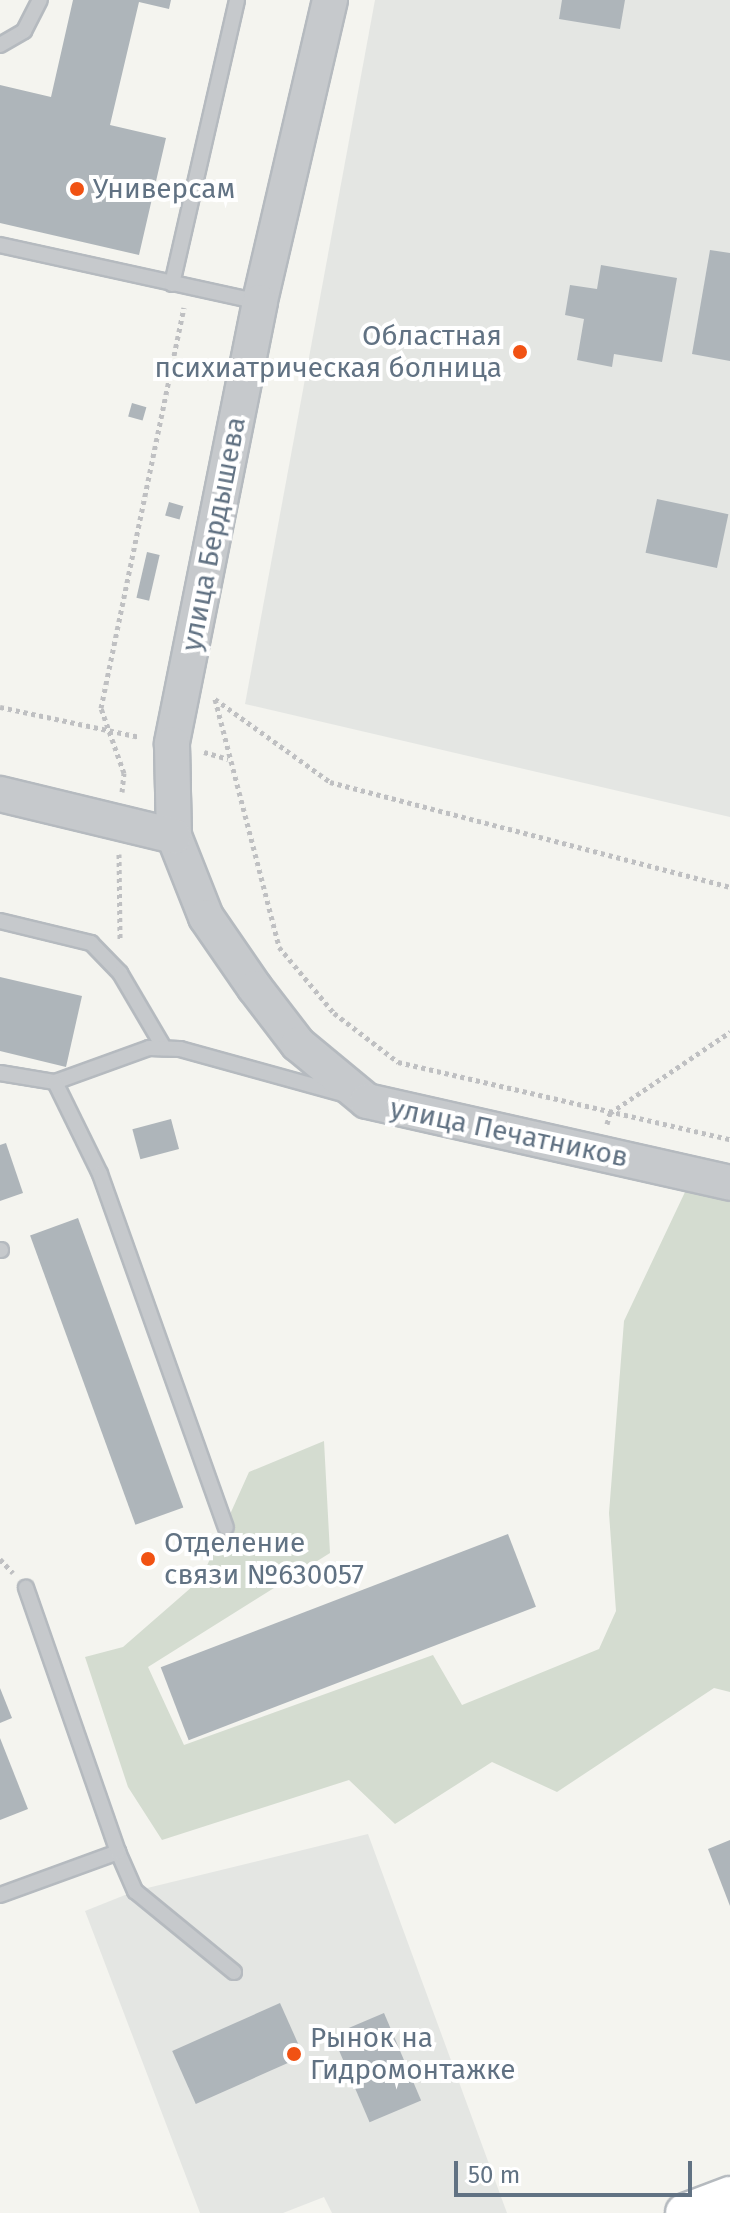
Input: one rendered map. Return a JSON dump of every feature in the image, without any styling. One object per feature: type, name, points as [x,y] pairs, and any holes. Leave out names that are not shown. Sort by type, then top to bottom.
[{"type":"main road","points":[[685,2213],[730,2196]]},
{"type":"street","name":"улица Бердышева","points":[[174,836],[172,744],[260,302],[330,0]]},
{"type":"street","points":[[0,794],[174,836]]},
{"type":"street","name":"улица Печатников","points":[[174,836],[206,917],[255,988],[298,1044],[367,1101],[730,1183]]},
{"type":"lane","points":[[0,45],[24,31],[40,0]]},
{"type":"lane","points":[[172,284],[237,0]]},
{"type":"lane","points":[[0,245],[260,302]]},
{"type":"lane","points":[[0,921],[91,943],[120,973],[164,1048]]},
{"type":"lane","points":[[0,1073],[55,1082],[164,1048],[367,1101]]},
{"type":"lane","points":[[55,1082],[100,1174],[226,1527]]},
{"type":"lane","points":[[26,1588],[118,1852],[135,1891],[234,1972]]},
{"type":"lane","points":[[0,1895],[118,1852]]},
{"type":"path","points":[[120,973],[118,822],[124,773],[101,708],[188,287]]},
{"type":"path","points":[[185,678],[330,782],[730,887]]},
{"type":"path","points":[[215,699],[228,759],[279,947],[334,1013],[398,1062],[730,1139]]},
{"type":"path","points":[[0,707],[228,759]]},
{"type":"path","points":[[602,1153],[610,1113],[730,1032]]},
{"type":"shaded area","name":"Областная психиатрическая болница","points":[[375,0],[730,0],[730,817],[245,704]]},
{"type":"shaded area","points":[[685,1192],[730,1195],[730,1692],[714,1688],[557,1792],[492,1762],[395,1824],[349,1780],[162,1840],[128,1787],[85,1657],[123,1647],[201,1579],[249,1472],[324,1441],[330,1553],[148,1667],[184,1745],[433,1655],[462,1705],[599,1649],[616,1611],[609,1513],[624,1321]]},
{"type":"shaded area","name":"Рынок на Гидромонтажке","points":[[368,1834],[507,2213],[332,2213],[324,2197],[283,2213],[200,2213],[85,1911],[135,1891]]},
{"type":"building","name":"Универсам","points":[[73,0],[171,0],[169,9],[139,2],[110,125],[166,138],[139,255],[0,223],[0,85],[51,97]]},
{"type":"building","points":[[562,0],[625,0],[620,29],[559,19]]},
{"type":"building","points":[[710,250],[730,253],[730,361],[692,354]]},
{"type":"building","points":[[601,265],[677,278],[662,362],[614,354],[612,367],[577,360],[584,319],[565,315],[570,285],[597,289]]},
{"type":"building","points":[[132,403],[146,407],[143,421],[128,416]]},
{"type":"building","points":[[657,499],[728,514],[717,568],[646,553]]},
{"type":"building","points":[[169,502],[183,506],[180,520],[165,515]]},
{"type":"building","points":[[147,552],[160,555],[149,601],[136,598]]},
{"type":"building","points":[[0,977],[82,996],[66,1067],[0,1051]]},
{"type":"building","points":[[171,1119],[179,1149],[140,1159],[132,1129]]},
{"type":"building","points":[[6,1143],[23,1193],[0,1201],[0,1145]]},
{"type":"building","points":[[78,1218],[183,1507],[135,1525],[30,1235]]},
{"type":"building","points":[[508,1534],[536,1607],[189,1740],[161,1667]]},
{"type":"building","points":[[0,1688],[12,1718],[0,1723]]},
{"type":"building","points":[[0,1738],[28,1809],[0,1820]]},
{"type":"building","points":[[730,1840],[730,1906],[708,1849]]},
{"type":"building","points":[[280,2003],[304,2056],[196,2104],[172,2051]]},
{"type":"building","points":[[384,2013],[421,2100],[370,2122],[332,2035]]},
{"type":"place","name":"Универсам","points":[[77,189]]},
{"type":"place","name":"Областная психиатрическая болница","points":[[520,352]]},
{"type":"place","name":"Отделение связи №630057","points":[[148,1559]]},
{"type":"place","name":"Рынок на Гидромонтажке","points":[[294,2054]]}]
